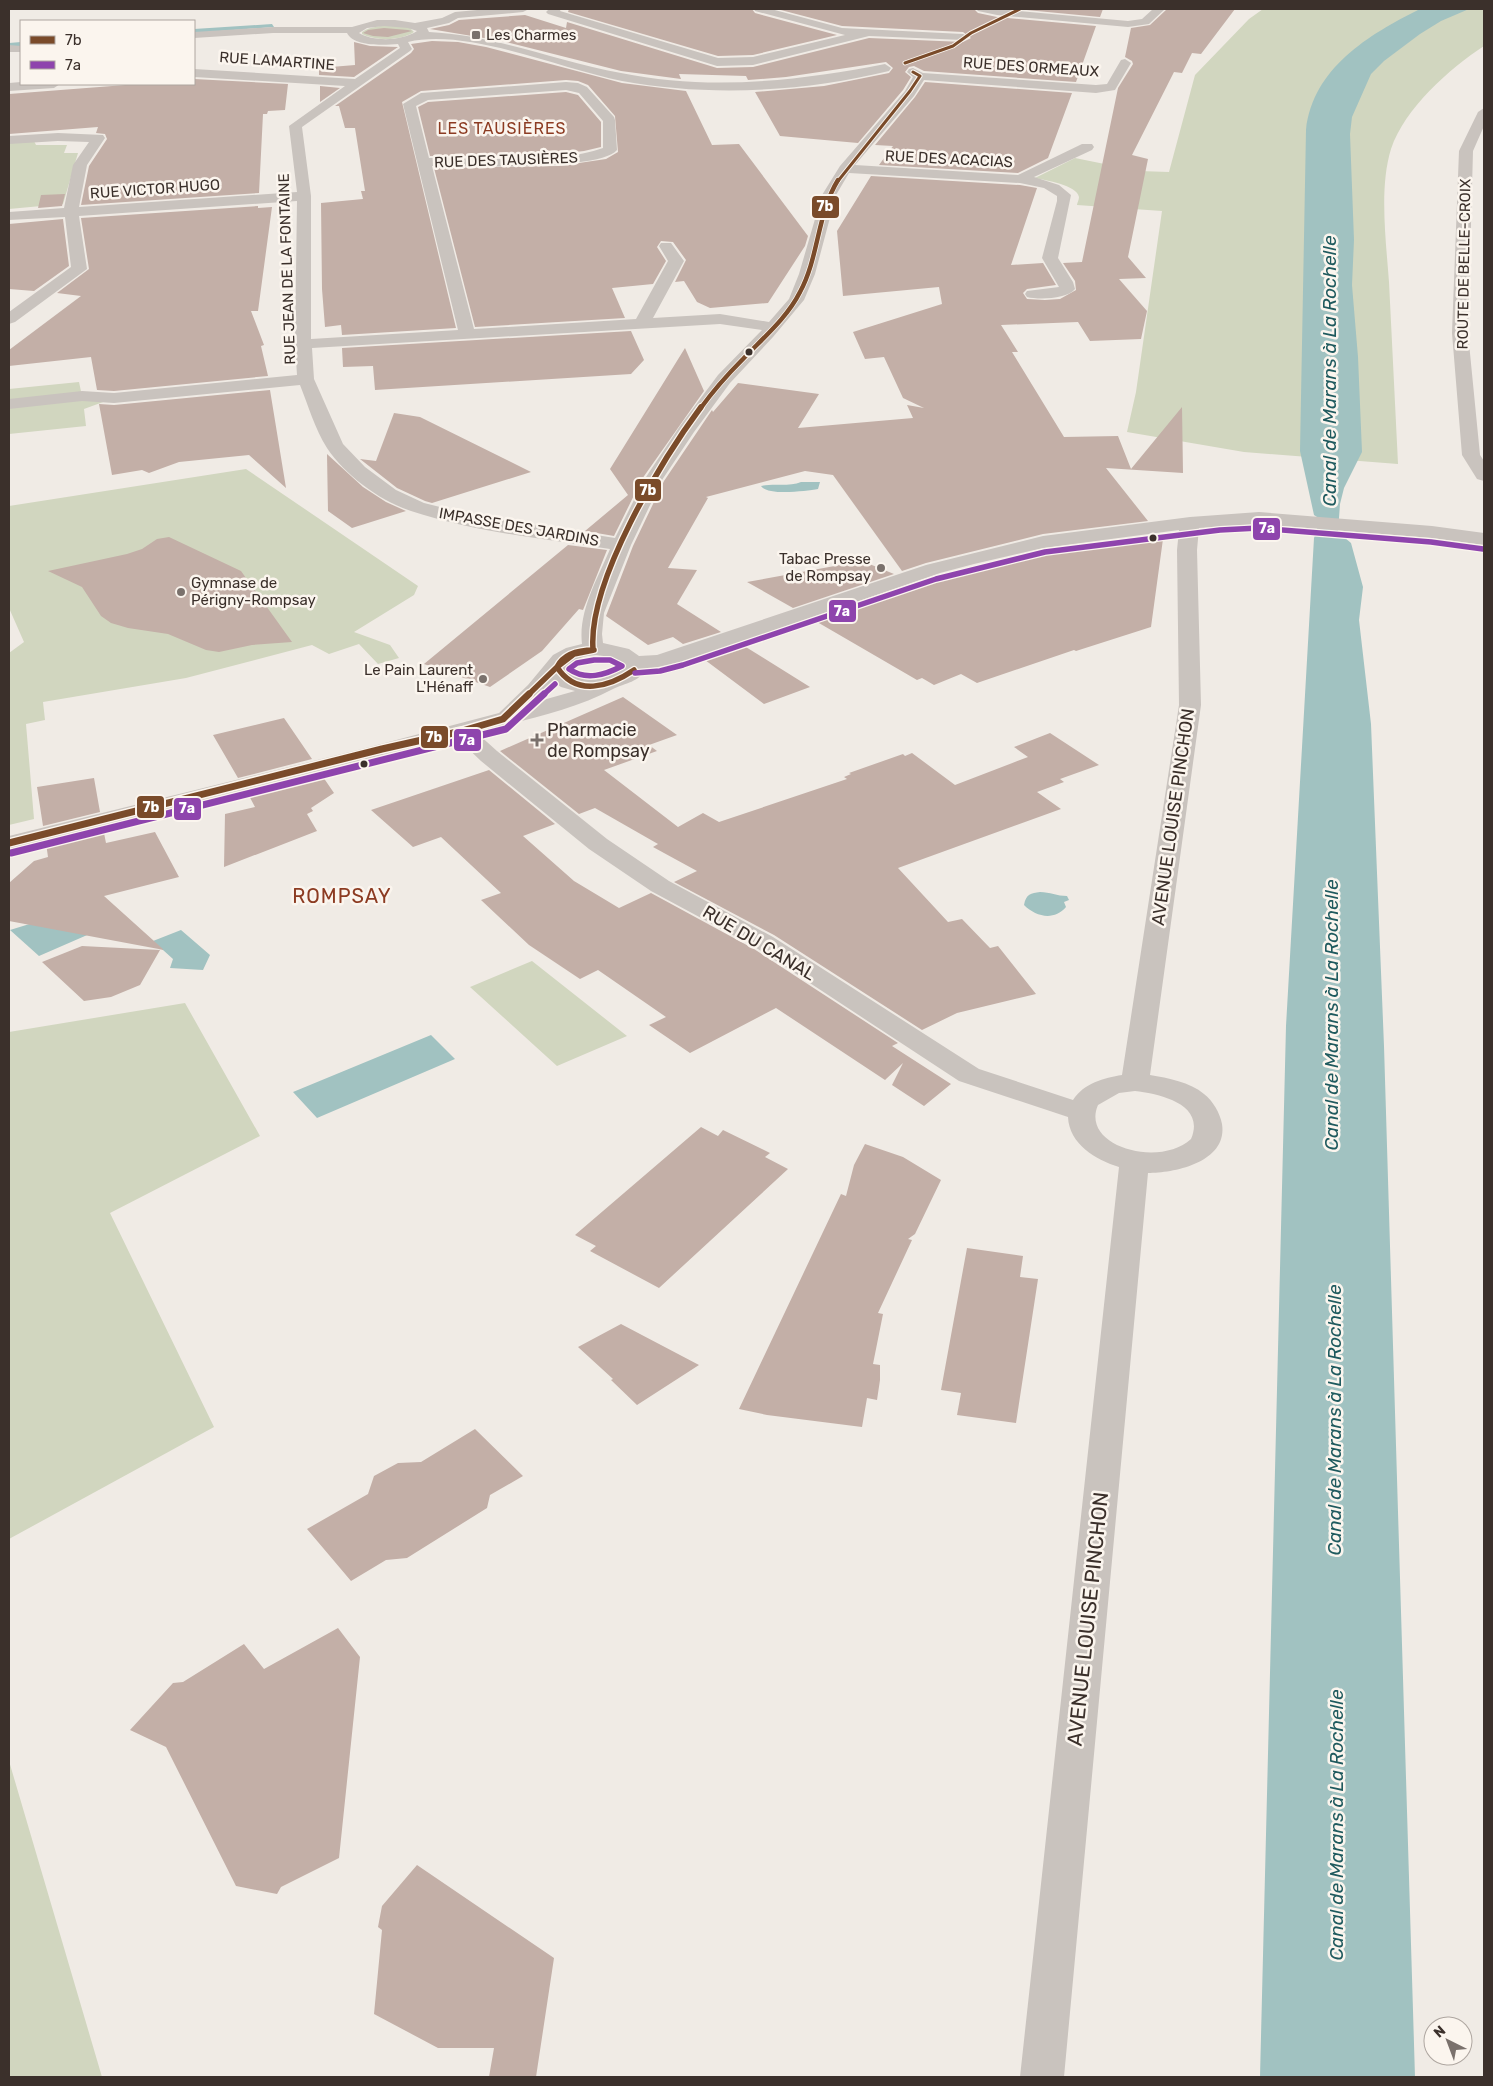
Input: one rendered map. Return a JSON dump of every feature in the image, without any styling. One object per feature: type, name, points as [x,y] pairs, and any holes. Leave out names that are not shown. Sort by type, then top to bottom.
[{"type":"street","points":[[380,9],[385,16],[386,23]]},
{"type":"street","points":[[355,30],[352,34],[365,40],[401,40],[418,30],[445,21],[455,15],[522,9]]},
{"type":"street","points":[[539,9],[554,10],[717,62],[753,61],[866,33]]},
{"type":"street","points":[[759,9],[842,31],[963,38]]},
{"type":"street","points":[[982,9],[1139,24],[1145,22],[1159,9]]},
{"type":"street","points":[[195,36],[273,30],[355,30],[386,23],[454,36],[621,77],[663,83],[736,87],[783,84],[885,68],[891,64],[915,69],[937,62],[963,38],[1014,11]]},
{"type":"street","name":"RUE JEAN DE LA FONTAINE","points":[[317,405],[306,379],[304,344],[304,196],[295,126],[406,49],[401,40]]},
{"type":"street","name":"RUE DES ORMEAUX","points":[[915,69],[1096,89],[1111,87],[1125,63]]},
{"type":"street","points":[[593,649],[590,634],[594,613],[621,545],[653,480],[686,430],[724,379],[774,327],[796,300],[807,274],[829,195],[845,169],[910,93],[915,69]]},
{"type":"street","name":"RUE LAMARTINE","points":[[195,73],[358,83]]},
{"type":"street","points":[[582,90],[621,77]]},
{"type":"street","points":[[566,86],[602,82]]},
{"type":"street","points":[[9,87],[39,85]]},
{"type":"street","name":"RUE DES TAUSIÈRES","points":[[424,162],[554,160],[583,158],[606,153],[610,147],[609,120],[582,90],[578,87],[566,86],[425,96],[409,104],[467,333]]},
{"type":"street","name":"ROUTE DE BELLE-CROIX","points":[[1484,112],[1466,151],[1471,217],[1460,333],[1478,455],[1484,475]]},
{"type":"street","points":[[9,140],[58,136],[98,138],[80,165],[71,211],[79,269],[9,319]]},
{"type":"street","name":"RUE DES ACACIAS","points":[[1020,179],[1087,147]]},
{"type":"street","name":"RUE DES ACACIAS","points":[[845,169],[1020,179],[1046,184],[1058,189],[1064,195],[1064,201],[1050,258],[1065,282],[1066,289],[1058,292],[1033,294]]},
{"type":"street","name":"RUE VICTOR HUGO","points":[[9,216],[304,196]]},
{"type":"street","points":[[642,323],[676,261],[666,246]]},
{"type":"street","points":[[304,344],[720,319],[791,306]]},
{"type":"street","points":[[720,319],[774,327]]},
{"type":"street","points":[[9,417],[114,398],[306,379]]},
{"type":"street","points":[[9,404],[83,403]]},
{"type":"street","name":"IMPASSE DES JARDINS","points":[[317,405],[335,446],[358,471],[390,494],[447,516],[621,545]]},
{"type":"street","points":[[634,663],[658,661],[680,655],[933,569],[1043,542],[1123,530],[1248,518],[1484,539]]},
{"type":"street","name":"AVENUE LOUISE PINCHON","points":[[1136,1082],[1190,705],[1187,550],[1190,523]]},
{"type":"street","points":[[1123,530],[1187,550]]},
{"type":"street","points":[[9,842],[462,731],[503,719],[585,695],[618,682],[628,677],[634,670],[634,663],[629,657],[620,652],[593,649],[582,650],[565,657],[534,692],[503,719]]},
{"type":"street","points":[[557,667],[558,674],[565,680],[575,684],[604,686]]},
{"type":"street","name":"RUE DU CANAL","points":[[462,731],[489,756],[598,844],[660,886],[764,942],[969,1075],[1081,1112]]},
{"type":"street","points":[[1136,1082],[1164,1086],[1177,1091],[1193,1101],[1205,1114],[1209,1128],[1205,1141],[1194,1152],[1178,1160],[1156,1163],[1134,1162],[1116,1156],[1100,1147],[1088,1136],[1082,1125],[1081,1112],[1087,1100],[1099,1091],[1115,1084],[1136,1082]]},
{"type":"street","name":"AVENUE LOUISE PINCHON","points":[[1042,2077],[1134,1162]]},
{"type":"green space","points":[[1263,9],[1484,9],[1484,46],[1443,78],[1417,104],[1398,134],[1387,164],[1384,215],[1398,464],[1244,452],[1127,432],[1136,392],[1162,211],[1077,205],[1079,197],[1073,189],[1035,178],[1075,158],[1139,171],[1169,172],[1195,75],[1249,19]]},
{"type":"green space","points":[[392,25],[409,27],[414,32],[402,37],[388,39],[374,38],[362,34],[362,32],[369,29]]},
{"type":"green space","points":[[34,141],[36,145],[67,145],[64,153],[78,153],[63,204],[9,209],[9,143]]},
{"type":"green space","points":[[79,382],[82,396],[114,398],[84,409],[86,426],[9,434],[9,389]]},
{"type":"green space","points":[[246,469],[418,586],[414,595],[354,632],[390,645],[399,658],[378,664],[359,644],[329,654],[312,645],[186,678],[43,702],[45,720],[26,724],[34,819],[9,825],[9,653],[24,642],[9,608],[9,506]]},
{"type":"green space","points":[[532,961],[627,1036],[557,1066],[470,987]]},
{"type":"green space","points":[[185,1003],[260,1136],[110,1213],[214,1427],[9,1539],[9,1032]]},
{"type":"green space","points":[[9,1761],[102,2077],[9,2077]]},
{"type":"water","name":"Canal de Marans à La Rochelle","points":[[1420,9],[1469,9],[1441,21],[1384,61],[1371,74],[1352,117],[1350,134],[1354,240],[1352,285],[1358,357],[1362,452],[1344,488],[1340,504],[1338,532],[1351,543],[1363,587],[1359,620],[1371,724],[1384,1046],[1415,2077],[1260,2077],[1286,1026],[1314,538],[1317,530],[1317,517],[1314,515],[1300,451],[1306,130],[1311,108],[1319,89],[1331,71],[1363,42]]},
{"type":"water","points":[[820,482],[818,489],[797,492],[771,491],[761,486],[792,484]]},
{"type":"water","points":[[1040,892],[1067,896],[1069,900],[1064,902],[1066,907],[1056,914],[1051,916],[1039,915],[1024,905],[1029,895]]},
{"type":"water","points":[[36,922],[101,929],[39,956],[10,930]]},
{"type":"water","points":[[181,930],[210,955],[203,970],[170,968],[173,959],[153,941]]},
{"type":"water","points":[[431,1035],[455,1059],[317,1118],[293,1092]]},
{"type":"building","points":[[569,9],[752,9],[755,13],[837,35],[753,55],[718,56],[568,12]]},
{"type":"building","points":[[777,9],[974,9],[978,13],[997,17],[1096,26],[1076,82],[924,71],[914,66],[909,67],[905,72],[911,77],[903,90],[858,143],[780,136],[755,92],[824,86],[889,73],[893,68],[886,62],[786,77],[748,80],[746,76],[679,74],[681,79],[621,71],[502,41],[430,29],[449,25],[459,20],[525,15],[566,28],[567,22],[717,68],[753,67],[869,38],[963,42],[971,38],[963,32],[842,26]]},
{"type":"building","points":[[1016,9],[1103,9],[1100,17]]},
{"type":"building","points":[[1167,9],[1235,9],[1201,54],[1192,53],[1182,73],[1174,72],[1132,155],[1148,159],[1128,257],[1146,278],[1119,279],[1147,311],[1141,339],[1090,341],[1078,322],[1001,325],[1018,352],[1012,352],[1064,437],[1118,436],[1131,469],[1182,407],[1183,473],[1106,468],[1148,521],[1043,534],[926,563],[902,571],[833,475],[805,471],[706,497],[708,498],[668,568],[697,570],[677,604],[721,632],[683,644],[673,637],[648,645],[606,616],[633,546],[664,481],[712,410],[713,412],[738,383],[819,394],[798,428],[913,418],[907,405],[924,408],[903,398],[884,357],[865,359],[853,332],[942,304],[939,287],[843,296],[837,231],[871,176],[1020,185],[1037,188],[1011,265],[1043,263],[1056,285],[1027,289],[1023,293],[1027,299],[1060,299],[1076,290],[1075,281],[1063,263],[1082,262],[1118,88],[1133,64],[1132,61],[1125,57],[1131,28],[1150,25]]},
{"type":"building","points":[[384,28],[412,31],[388,37],[363,33],[368,30]]},
{"type":"building","points":[[432,41],[458,42],[486,47],[622,83],[686,91],[712,145],[739,144],[808,236],[805,246],[768,303],[710,308],[697,302],[684,281],[675,282],[686,260],[673,242],[661,241],[657,247],[666,261],[653,284],[612,288],[625,318],[475,327],[434,168],[559,166],[606,159],[618,152],[615,116],[588,85],[578,81],[566,80],[421,91],[402,102],[456,328],[342,335],[341,325],[325,327],[322,289],[321,203],[363,199],[361,191],[365,191],[355,128],[345,128],[339,106],[335,106],[411,53],[414,49],[411,44]]},
{"type":"building","points":[[354,42],[370,46],[398,47],[354,77],[319,75],[319,68],[355,65]]},
{"type":"building","points":[[195,79],[288,84],[285,110],[268,111],[267,114],[263,114],[259,193],[81,205],[89,166],[107,139],[105,134],[96,133],[98,127],[9,134],[9,94],[125,85],[195,85]]},
{"type":"building","points":[[925,82],[1072,93],[1048,158],[1018,173],[879,165],[893,146],[875,145]]},
{"type":"building","points":[[320,86],[340,88],[320,102]]},
{"type":"building","points":[[566,92],[578,95],[601,122],[601,147],[541,156],[430,156],[418,107],[428,102]]},
{"type":"building","points":[[65,194],[62,206],[38,208],[41,195]]},
{"type":"building","points":[[258,206],[258,208],[272,207],[258,311],[251,311],[264,345],[261,346],[268,376],[114,391],[97,390],[91,357],[9,366],[9,350],[81,296],[57,293],[89,269],[81,218]]},
{"type":"building","points":[[63,219],[69,266],[34,291],[9,289],[9,224]]},
{"type":"building","points":[[631,331],[644,360],[631,374],[375,390],[373,366],[343,367],[342,348]]},
{"type":"building","points":[[685,348],[704,391],[642,479],[614,536],[585,531],[628,495],[610,469]]},
{"type":"building","points":[[270,390],[286,488],[249,455],[179,462],[149,473],[142,470],[112,475],[99,404],[114,405]]},
{"type":"building","points":[[394,413],[420,417],[531,472],[432,503],[425,501],[397,488],[360,459],[376,461]]},
{"type":"building","points":[[327,454],[363,487],[386,502],[406,511],[352,528],[328,511]]},
{"type":"building","points":[[1159,535],[1163,539],[1151,627],[1076,651],[1074,650],[977,683],[961,674],[934,685],[922,678],[917,680],[812,619],[941,575],[974,566],[1043,550]]},
{"type":"building","name":"Gymnase de Périgny-Rompsay","points":[[169,537],[241,571],[292,642],[252,645],[219,652],[206,650],[168,634],[128,628],[111,623],[101,616],[82,587],[48,571],[127,554],[142,549],[157,539]]},
{"type":"building","points":[[568,545],[607,550],[583,610],[579,609],[542,651],[490,687],[424,664]]},
{"type":"building","points":[[862,561],[894,574],[793,608],[747,582]]},
{"type":"building","points":[[741,644],[810,687],[764,704],[701,657]]},
{"type":"building","points":[[623,697],[677,735],[649,745],[657,751],[604,770],[678,827],[703,813],[719,822],[847,779],[844,777],[851,774],[849,773],[903,754],[905,756],[912,753],[955,785],[1028,757],[1014,747],[1050,733],[1099,765],[1060,779],[1064,782],[1037,792],[1061,809],[898,868],[948,922],[962,919],[990,948],[998,946],[1036,994],[957,1013],[922,1030],[774,935],[674,882],[697,871],[653,847],[658,844],[595,808],[579,814],[500,751]]},
{"type":"building","points":[[284,718],[312,759],[238,778],[213,735]]},
{"type":"building","points":[[489,770],[555,824],[523,836],[574,881],[619,908],[651,893],[754,949],[898,1043],[892,1046],[951,1084],[924,1106],[892,1085],[903,1063],[885,1080],[776,1008],[690,1053],[649,1025],[666,1017],[598,970],[580,979],[529,945],[481,900],[501,893],[441,837],[413,847],[371,810]]},
{"type":"building","points":[[321,774],[334,793],[311,808],[313,811],[307,814],[317,831],[224,867],[225,814],[255,807],[247,792]]},
{"type":"building","points":[[94,778],[100,812],[43,826],[37,787]]},
{"type":"building","points":[[103,828],[106,843],[155,832],[179,877],[104,896],[164,950],[9,921],[9,883],[34,861],[48,857],[46,843]]},
{"type":"building","points":[[82,946],[160,950],[140,985],[111,997],[84,1001],[42,962]]},
{"type":"building","points":[[701,1127],[718,1136],[723,1130],[770,1153],[765,1157],[788,1169],[659,1288],[590,1251],[596,1246],[575,1235]]},
{"type":"building","points":[[865,1144],[903,1157],[941,1180],[915,1234],[908,1239],[912,1240],[878,1313],[883,1314],[873,1364],[880,1365],[877,1400],[867,1398],[862,1427],[767,1415],[739,1409],[841,1194],[846,1196],[854,1165]]},
{"type":"building","points":[[967,1248],[1023,1256],[1020,1277],[1038,1279],[1016,1423],[957,1415],[961,1393],[941,1390]]},
{"type":"building","points":[[621,1324],[699,1365],[637,1405],[611,1380],[613,1379],[578,1347]]},
{"type":"building","points":[[475,1429],[523,1476],[490,1495],[487,1508],[407,1558],[386,1560],[351,1581],[307,1529],[368,1494],[374,1476],[398,1463],[421,1462]]},
{"type":"building","points":[[338,1628],[360,1657],[339,1858],[281,1887],[277,1894],[236,1886],[166,1747],[130,1730],[173,1683],[183,1682],[244,1644],[264,1669]]},
{"type":"building","points":[[417,1865],[554,1958],[536,2077],[489,2077],[494,2048],[438,2048],[374,2014],[382,1930],[378,1927],[382,1906]]},
{"type":"waterway","points":[[195,31],[272,26]]},
{"type":"waterway","points":[[9,45],[20,44]]},
{"type":"transit line","name":"7b","points":[[905,63],[953,46],[971,33],[1020,9]]},
{"type":"transit line","name":"7b","points":[[593,649],[594,618],[600,599],[633,518],[646,493],[675,445],[707,399],[796,300],[809,271],[830,193],[851,162],[910,91],[920,76],[913,72]]},
{"type":"transit line","name":"7a","points":[[635,673],[660,671],[683,665],[936,579],[1045,552],[1220,530],[1259,528],[1431,542],[1483,549]]},
{"type":"transit line","name":"7b","points":[[557,667],[559,662],[567,655],[594,650]]},
{"type":"transit line","name":"7b","points":[[557,667],[574,654],[594,650]]},
{"type":"transit line","name":"7a","points":[[594,660],[610,660],[622,666],[595,676],[581,675],[569,669],[577,663],[594,660]]},
{"type":"transit line","name":"7b","points":[[9,843],[382,749],[462,731],[503,719],[557,667]]},
{"type":"transit line","name":"7b","points":[[557,667],[563,676],[572,683],[582,686],[615,681],[634,670]]},
{"type":"transit line","name":"7a","points":[[11,853],[506,729],[555,684]]},
{"type":"place","name":"Les Charmes","points":[[476,35]]},
{"type":"place","name":"Tabac Presse de Rompsay","points":[[881,568]]},
{"type":"place","name":"Gymnase de Périgny-Rompsay","points":[[181,592]]},
{"type":"place","name":"Le Pain Laurent L'Hénaff","points":[[483,679]]},
{"type":"place","name":"Pharmacie de Rompsay","points":[[537,740]]},
{"type":"district","name":"LES TAUSIÈRES","points":[[502,128]]},
{"type":"district","name":"ROMPSAY","points":[[342,896]]}]
